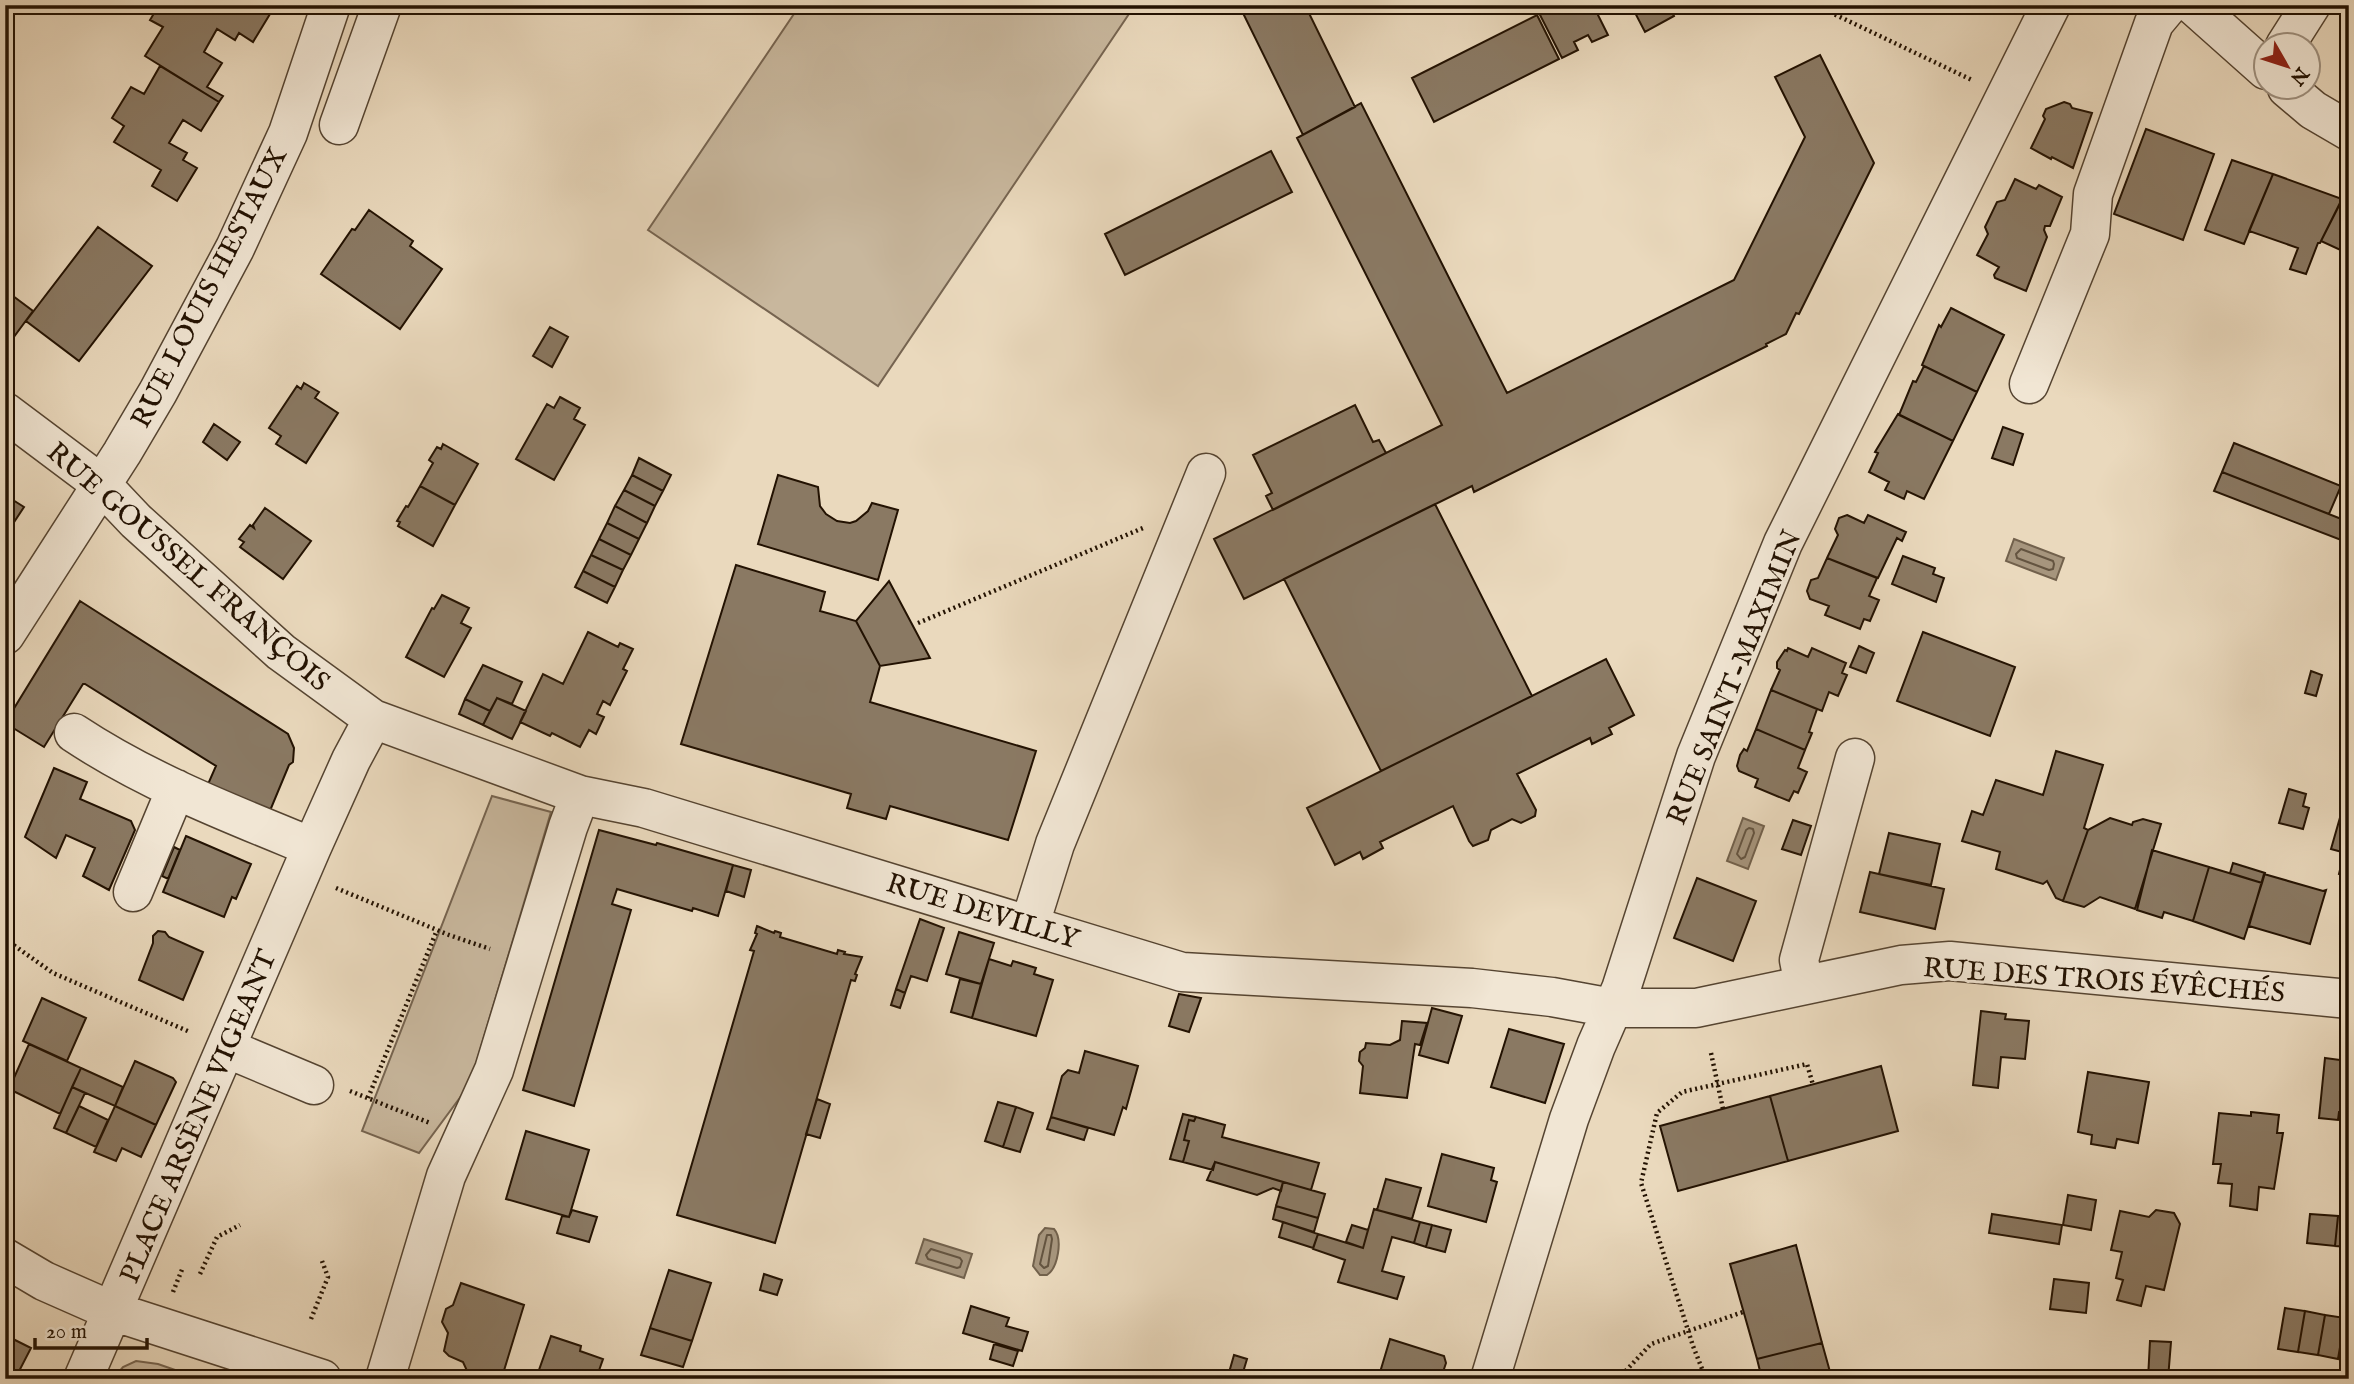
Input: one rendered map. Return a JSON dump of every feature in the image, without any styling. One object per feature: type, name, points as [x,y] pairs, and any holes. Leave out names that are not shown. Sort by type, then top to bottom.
[{"type":"street","name":"RUE LOUIS HESTAUX","points":[[5,635],[158,392],[235,248],[288,133],[331,5]]},
{"type":"street","points":[[339,125],[382,5]]},
{"type":"street","name":"RUE SAINT-MAXIMIN","points":[[1490,1379],[1569,1119],[1630,965],[1696,756],[1783,543],[2051,5]]},
{"type":"street","points":[[2029,384],[2090,234],[2093,194],[2154,23],[2169,5]]},
{"type":"street","points":[[2193,5],[2252,51]]},
{"type":"street","points":[[2295,32],[2311,5]]},
{"type":"street","points":[[2306,102],[2313,110],[2349,131]]},
{"type":"street","name":"RUE GOUSSEL FRANÇOIS","points":[[5,412],[101,484],[135,521],[281,652],[373,719]]},
{"type":"street","points":[[1030,924],[1055,844],[1206,472]]},
{"type":"street","name":"RUE DEVILLY","points":[[373,719],[452,764],[657,812],[1182,972],[1472,988],[1552,997],[1612,1008]]},
{"type":"street","name":"PLACE ARSÈNE VIGEANT","points":[[322,1379],[112,1311],[351,760],[373,719]]},
{"type":"street","points":[[74,733],[111,757],[176,789],[306,863]]},
{"type":"street","points":[[1804,985],[1799,960],[1855,758]]},
{"type":"street","points":[[133,892],[176,789]]},
{"type":"street","points":[[385,1379],[446,1176],[494,1070],[580,795]]},
{"type":"street","points":[[202,825],[306,863]]},
{"type":"street","name":"RUE DES TROIS ÉVÊCHÉS","points":[[1612,1008],[1696,1008],[1901,965],[1950,961],[2348,988]]},
{"type":"street","points":[[226,1048],[328,1087]]},
{"type":"street","points":[[5,1258],[44,1281],[112,1311],[83,1379]]},
{"type":"path","points":[[1815,5],[2005,95]]},
{"type":"path","points":[[918,623],[1192,508]]},
{"type":"path","points":[[306,863],[437,930],[528,962]]},
{"type":"path","points":[[368,1098],[437,930]]},
{"type":"path","points":[[5,939],[53,972],[226,1048]]},
{"type":"path","points":[[1711,1053],[1723,1109]]},
{"type":"path","points":[[1706,1379],[1640,1183],[1657,1114],[1682,1092],[1807,1064],[1813,1085]]},
{"type":"path","points":[[328,1087],[368,1098],[463,1137]]},
{"type":"path","points":[[200,1274],[217,1237],[240,1225]]},
{"type":"path","points":[[311,1319],[328,1277],[322,1261]]},
{"type":"path","points":[[1618,1379],[1651,1344],[1744,1311]]},
{"type":"shaded area","points":[[800,5],[1135,5],[878,386],[648,230]]},
{"type":"shaded area","points":[[492,796],[551,812],[470,1084],[419,1153],[362,1131]]},
{"type":"shaded area","points":[[136,1361],[158,1364],[201,1379],[113,1379],[123,1367]]},
{"type":"water","points":[[2014,539],[2064,558],[2056,580],[2006,561]]},
{"type":"water","points":[[1743,818],[1764,826],[1748,869],[1727,861]]},
{"type":"water","points":[[1045,1228],[1054,1229],[1057,1234],[1058,1253],[1051,1271],[1047,1275],[1040,1275],[1033,1266],[1039,1235]]},
{"type":"water","points":[[924,1239],[972,1254],[964,1278],[916,1263]]},
{"type":"building","points":[[159,5],[234,5],[239,8],[241,5],[266,5],[273,9],[253,42],[239,33],[235,40],[217,29],[204,52],[222,63],[207,87],[223,96],[219,102],[145,56],[163,27],[150,20]]},
{"type":"building","points":[[1239,5],[1305,5],[1355,107],[1303,135]]},
{"type":"building","points":[[1559,5],[1593,5],[1608,35],[1592,42],[1588,35],[1574,42],[1578,50],[1562,58],[1540,15]]},
{"type":"building","points":[[1631,5],[1669,5],[1674,16],[1645,32]]},
{"type":"building","points":[[1537,15],[1559,59],[1434,122],[1412,78]]},
{"type":"building","points":[[1820,55],[1874,163],[1799,314],[1796,313],[1786,334],[1766,344],[1767,346],[1474,492],[1472,486],[1244,599],[1214,539],[1442,425],[1297,138],[1361,103],[1507,393],[1734,280],[1805,137],[1775,77]]},
{"type":"building","points":[[160,66],[219,102],[201,131],[183,120],[169,143],[187,153],[183,160],[197,168],[177,201],[152,186],[161,170],[114,142],[124,126],[112,118],[131,87],[144,94]]},
{"type":"building","points":[[2064,102],[2072,108],[2092,113],[2073,168],[2031,148],[2045,119],[2043,116],[2046,109]]},
{"type":"building","points":[[2146,129],[2214,154],[2183,240],[2114,214]]},
{"type":"building","points":[[1271,151],[1292,192],[1125,275],[1105,234]]},
{"type":"building","points":[[2232,160],[2273,174],[2244,244],[2205,230]]},
{"type":"building","points":[[2273,174],[2342,199],[2318,243],[2306,274],[2290,269],[2298,248],[2249,231]]},
{"type":"building","points":[[2015,179],[2036,189],[2039,185],[2062,197],[2050,226],[2045,226],[2047,237],[2026,291],[1995,278],[1999,267],[1977,255],[1988,234],[1985,227],[1997,202],[2005,200]]},
{"type":"building","points":[[2349,186],[2349,254],[2321,241]]},
{"type":"building","points":[[369,210],[413,241],[410,246],[442,269],[400,329],[321,274],[352,229],[355,230]]},
{"type":"building","points":[[98,227],[152,266],[79,361],[26,321]]},
{"type":"building","points":[[5,290],[33,311],[5,349]]},
{"type":"building","points":[[1951,308],[2004,335],[1977,392],[1922,365],[1939,325],[1941,327]]},
{"type":"building","points":[[550,327],[568,337],[552,367],[533,356]]},
{"type":"building","points":[[1924,366],[1977,392],[1953,441],[1899,415],[1913,381],[1916,382]]},
{"type":"building","points":[[304,383],[319,392],[315,398],[338,413],[306,463],[276,444],[281,436],[269,428],[297,386],[301,389]]},
{"type":"building","points":[[560,397],[580,408],[574,419],[585,425],[554,480],[516,459],[547,404],[554,408]]},
{"type":"building","points":[[1355,405],[1373,442],[1379,440],[1386,453],[1273,510],[1266,496],[1272,493],[1253,455]]},
{"type":"building","points":[[1898,414],[1953,441],[1924,499],[1907,491],[1904,499],[1885,490],[1889,482],[1869,472],[1878,453],[1875,452]]},
{"type":"building","points":[[214,424],[240,442],[227,460],[203,442]]},
{"type":"building","points":[[2003,427],[2023,434],[2013,465],[1992,458]]},
{"type":"building","points":[[2234,443],[2341,486],[2329,514],[2222,472]]},
{"type":"building","points":[[443,444],[478,464],[455,505],[420,486],[433,463],[429,460],[437,447],[441,449]]},
{"type":"building","points":[[639,458],[671,475],[663,491],[632,475]]},
{"type":"building","points":[[2222,472],[2349,522],[2349,543],[2214,491]]},
{"type":"building","points":[[632,475],[663,491],[655,506],[624,490]]},
{"type":"building","points":[[778,475],[818,487],[820,506],[837,521],[856,521],[868,511],[872,503],[898,510],[878,580],[758,544]]},
{"type":"building","points":[[420,486],[455,505],[433,546],[398,526],[400,522],[397,521]]},
{"type":"building","points":[[624,490],[655,506],[647,523],[615,506]]},
{"type":"building","points":[[5,495],[24,507],[5,536]]},
{"type":"building","points":[[1435,504],[1532,696],[1381,771],[1284,579]]},
{"type":"building","points":[[615,506],[647,523],[639,539],[607,523]]},
{"type":"building","points":[[265,508],[311,541],[283,579],[240,547],[244,542],[239,539],[250,525],[254,528],[253,525]]},
{"type":"building","points":[[1847,515],[1864,523],[1868,515],[1906,532],[1902,541],[1897,538],[1878,578],[1827,558],[1838,535],[1835,529],[1839,518]]},
{"type":"building","points":[[607,523],[639,539],[631,555],[599,539]]},
{"type":"building","points":[[599,539],[631,555],[623,570],[591,555]]},
{"type":"building","points":[[591,555],[623,570],[615,587],[583,571]]},
{"type":"building","points":[[1903,556],[1935,568],[1933,574],[1944,578],[1936,602],[1892,584]]},
{"type":"building","points":[[1827,558],[1877,578],[1869,596],[1879,600],[1870,621],[1864,619],[1860,629],[1825,615],[1829,606],[1810,599],[1807,591],[1811,580],[1818,578]]},
{"type":"building","points":[[736,565],[825,592],[820,611],[856,621],[880,666],[870,702],[1036,751],[1008,840],[890,806],[886,819],[847,808],[851,794],[681,744]]},
{"type":"building","points":[[583,571],[615,587],[607,603],[575,587]]},
{"type":"building","points":[[889,581],[930,658],[880,666],[856,621]]},
{"type":"building","points":[[442,595],[469,608],[461,623],[471,628],[444,677],[406,657],[432,608],[434,609]]},
{"type":"building","points":[[80,601],[288,734],[294,748],[293,762],[289,765],[267,818],[205,791],[216,766],[85,684],[44,747],[5,723]]},
{"type":"building","points":[[588,632],[618,647],[620,643],[633,649],[623,669],[627,671],[610,705],[603,701],[597,714],[604,717],[596,734],[589,730],[580,747],[552,733],[550,736],[520,722],[543,674],[563,684]]},
{"type":"building","points":[[1923,632],[2015,667],[1990,736],[1897,701]]},
{"type":"building","points":[[1859,646],[1874,653],[1866,673],[1850,667]]},
{"type":"building","points":[[1788,648],[1808,657],[1812,648],[1846,663],[1842,673],[1847,675],[1838,696],[1829,692],[1822,711],[1771,690],[1780,670],[1777,668],[1777,662]]},
{"type":"building","points":[[1606,659],[1634,715],[1609,728],[1612,734],[1592,744],[1590,738],[1517,774],[1536,810],[1535,816],[1521,823],[1512,819],[1491,830],[1488,840],[1473,846],[1453,806],[1380,842],[1383,848],[1363,859],[1360,852],[1335,865],[1307,808]]},
{"type":"building","points":[[483,665],[522,682],[512,704],[497,698],[490,711],[465,699]]},
{"type":"building","points":[[2311,671],[2322,675],[2316,696],[2305,693]]},
{"type":"building","points":[[1771,690],[1817,709],[1805,750],[1756,729]]},
{"type":"building","points":[[497,698],[526,711],[512,739],[483,725]]},
{"type":"building","points":[[465,699],[490,711],[483,725],[459,714]]},
{"type":"building","points":[[1756,729],[1805,750],[1798,768],[1807,772],[1798,793],[1794,791],[1789,801],[1755,787],[1758,779],[1739,771],[1737,766],[1740,755],[1744,749],[1747,751]]},
{"type":"building","points":[[2056,751],[2103,765],[2084,828],[2088,830],[2063,901],[2056,898],[2047,881],[2043,884],[1996,869],[2000,852],[1962,841],[1972,811],[1983,815],[1996,780],[2043,795]]},
{"type":"building","points":[[54,768],[87,782],[80,799],[131,821],[135,830],[109,890],[83,876],[95,848],[66,835],[56,858],[25,837]]},
{"type":"building","points":[[2349,786],[2349,854],[2331,849]]},
{"type":"building","points":[[2289,789],[2306,794],[2303,806],[2309,808],[2303,829],[2279,823]]},
{"type":"building","points":[[2110,818],[2132,825],[2133,822],[2143,819],[2161,824],[2135,909],[2100,897],[2084,907],[2063,901],[2088,830]]},
{"type":"building","points":[[1793,820],[1811,826],[1801,855],[1782,849]]},
{"type":"building","points":[[599,830],[733,865],[718,916],[617,889],[612,904],[631,910],[574,1106],[523,1090]]},
{"type":"building","points":[[1889,833],[1940,844],[1931,885],[1879,874]]},
{"type":"building","points":[[186,836],[251,864],[236,899],[232,897],[224,917],[163,892]]},
{"type":"building","points":[[174,847],[180,850],[168,879],[162,876]]},
{"type":"building","points":[[2152,850],[2209,867],[2193,921],[2164,912],[2162,918],[2137,910]]},
{"type":"building","points":[[2344,853],[2349,854],[2349,876],[2339,874]]},
{"type":"building","points":[[2233,863],[2265,873],[2262,883],[2230,873]]},
{"type":"building","points":[[733,865],[751,870],[744,897],[726,891]]},
{"type":"building","points":[[2209,867],[2262,883],[2244,939],[2193,921]]},
{"type":"building","points":[[1870,872],[1944,889],[1935,929],[1860,912]]},
{"type":"building","points":[[2264,874],[2326,890],[2310,944],[2249,926]]},
{"type":"building","points":[[1697,878],[1756,901],[1733,961],[1674,938]]},
{"type":"building","points":[[920,919],[944,928],[927,981],[911,976],[905,993],[896,989]]},
{"type":"building","points":[[757,926],[781,933],[780,937],[837,954],[838,950],[845,952],[844,954],[862,957],[855,981],[851,980],[775,1243],[677,1215],[754,951],[750,950],[757,934]]},
{"type":"building","points":[[158,931],[203,952],[183,1000],[139,980],[153,943],[153,936]]},
{"type":"building","points":[[959,932],[994,943],[981,984],[946,974]]},
{"type":"building","points":[[989,959],[1011,966],[1013,961],[1036,968],[1034,974],[1053,980],[1036,1036],[972,1018]]},
{"type":"building","points":[[960,979],[981,984],[972,1018],[951,1012]]},
{"type":"building","points":[[896,989],[905,993],[900,1008],[891,1005]]},
{"type":"building","points":[[1179,994],[1201,998],[1189,1032],[1169,1026]]},
{"type":"building","points":[[42,998],[86,1018],[67,1061],[23,1041]]},
{"type":"building","points":[[1432,1008],[1462,1016],[1448,1063],[1419,1055]]},
{"type":"building","points":[[1981,1011],[2006,1014],[2005,1019],[2029,1021],[2025,1059],[2001,1057],[1998,1088],[1973,1085]]},
{"type":"building","points":[[1402,1021],[1427,1023],[1420,1045],[1415,1044],[1407,1098],[1360,1093],[1363,1066],[1359,1061],[1360,1052],[1366,1043],[1390,1045],[1400,1040]]},
{"type":"building","points":[[1509,1029],[1564,1044],[1545,1103],[1491,1087]]},
{"type":"building","points":[[29,1044],[81,1068],[60,1114],[9,1089]]},
{"type":"building","points":[[1085,1051],[1138,1066],[1126,1109],[1123,1107],[1114,1135],[1051,1117],[1062,1076],[1068,1070],[1079,1073]]},
{"type":"building","points":[[2325,1058],[2349,1058],[2349,1113],[2339,1112],[2338,1120],[2319,1118]]},
{"type":"building","points":[[135,1061],[173,1078],[176,1082],[156,1125],[115,1106]]},
{"type":"building","points":[[1881,1066],[1898,1131],[1788,1161],[1770,1096]]},
{"type":"building","points":[[81,1068],[123,1087],[115,1106],[72,1087]]},
{"type":"building","points":[[2088,1072],[2149,1082],[2138,1143],[2117,1139],[2115,1148],[2091,1144],[2092,1135],[2078,1132]]},
{"type":"building","points":[[72,1087],[85,1093],[66,1133],[54,1128]]},
{"type":"building","points":[[1770,1096],[1788,1161],[1678,1191],[1660,1126]]},
{"type":"building","points":[[817,1099],[830,1104],[820,1138],[806,1134]]},
{"type":"building","points":[[998,1102],[1016,1107],[1003,1147],[985,1141]]},
{"type":"building","points":[[79,1106],[108,1120],[96,1147],[66,1133]]},
{"type":"building","points":[[115,1106],[156,1125],[141,1157],[122,1148],[116,1161],[94,1152]]},
{"type":"building","points":[[1016,1107],[1033,1113],[1020,1152],[1003,1147]]},
{"type":"building","points":[[2251,1112],[2279,1115],[2277,1133],[2283,1133],[2274,1189],[2259,1187],[2257,1210],[2230,1206],[2232,1184],[2218,1183],[2221,1164],[2213,1164],[2219,1113],[2251,1116]]},
{"type":"building","points":[[1183,1114],[1196,1117],[1194,1121],[1189,1120],[1184,1140],[1189,1141],[1183,1162],[1170,1159]]},
{"type":"building","points":[[1051,1117],[1088,1128],[1084,1140],[1047,1129]]},
{"type":"building","points":[[1196,1117],[1225,1125],[1222,1137],[1319,1163],[1311,1190],[1215,1162],[1213,1170],[1183,1162],[1189,1141],[1184,1140],[1189,1120],[1194,1121]]},
{"type":"building","points":[[526,1131],[589,1150],[569,1217],[506,1199]]},
{"type":"building","points":[[1442,1154],[1494,1168],[1491,1180],[1497,1182],[1486,1222],[1428,1206]]},
{"type":"building","points":[[1215,1162],[1283,1182],[1281,1191],[1273,1188],[1257,1195],[1207,1180]]},
{"type":"building","points":[[1386,1179],[1421,1188],[1412,1219],[1377,1210]]},
{"type":"building","points":[[1283,1182],[1325,1194],[1318,1218],[1276,1206]]},
{"type":"building","points":[[2068,1195],[2096,1200],[2091,1230],[2063,1225]]},
{"type":"building","points":[[1276,1206],[1318,1218],[1314,1232],[1273,1219]]},
{"type":"building","points":[[1374,1209],[1420,1222],[1414,1243],[1392,1237],[1382,1271],[1404,1277],[1397,1299],[1338,1282],[1345,1260],[1313,1249],[1318,1234],[1363,1248]]},
{"type":"building","points":[[572,1210],[597,1217],[589,1242],[557,1233],[562,1216],[569,1217]]},
{"type":"building","points":[[2156,1210],[2174,1213],[2180,1224],[2164,1290],[2146,1286],[2141,1306],[2117,1300],[2123,1280],[2116,1278],[2122,1252],[2111,1250],[2120,1211],[2149,1217]]},
{"type":"building","points":[[1992,1214],[2062,1225],[2059,1244],[1989,1233]]},
{"type":"building","points":[[2310,1214],[2338,1216],[2335,1246],[2307,1243]]},
{"type":"building","points":[[2338,1216],[2349,1217],[2349,1247],[2335,1246]]},
{"type":"building","points":[[1283,1222],[1318,1234],[1313,1248],[1279,1237]]},
{"type":"building","points":[[1420,1222],[1432,1225],[1426,1247],[1414,1243]]},
{"type":"building","points":[[1352,1225],[1368,1230],[1363,1248],[1346,1242]]},
{"type":"building","points":[[1432,1225],[1451,1230],[1445,1252],[1426,1247]]},
{"type":"building","points":[[1796,1245],[1822,1343],[1757,1359],[1730,1264]]},
{"type":"building","points":[[669,1270],[711,1283],[692,1341],[650,1328]]},
{"type":"building","points":[[764,1274],[782,1280],[777,1295],[760,1290]]},
{"type":"building","points":[[2054,1279],[2089,1283],[2086,1313],[2050,1309]]},
{"type":"building","points":[[461,1283],[524,1305],[502,1377],[498,1379],[487,1379],[468,1373],[463,1362],[444,1351],[448,1333],[442,1322],[446,1309],[453,1305]]},
{"type":"building","points":[[971,1306],[1009,1318],[1006,1326],[1028,1332],[1022,1351],[963,1333]]},
{"type":"building","points":[[2285,1308],[2305,1311],[2298,1352],[2278,1349]]},
{"type":"building","points":[[2305,1311],[2325,1315],[2318,1355],[2298,1352]]},
{"type":"building","points":[[2325,1315],[2345,1318],[2338,1359],[2318,1355]]},
{"type":"building","points":[[650,1328],[692,1341],[683,1367],[641,1355]]},
{"type":"building","points":[[5,1335],[31,1348],[15,1379],[5,1379]]},
{"type":"building","points":[[551,1336],[581,1346],[580,1351],[603,1359],[596,1379],[545,1379],[547,1373],[539,1370]]},
{"type":"building","points":[[1390,1339],[1444,1356],[1446,1363],[1441,1378],[1378,1379]]},
{"type":"building","points":[[2150,1341],[2171,1342],[2168,1379],[2148,1379]]},
{"type":"building","points":[[1822,1343],[1832,1379],[1762,1379],[1757,1359]]},
{"type":"building","points":[[994,1344],[1018,1351],[1013,1366],[990,1359]]},
{"type":"building","points":[[1234,1355],[1247,1359],[1241,1379],[1228,1376]]}]
